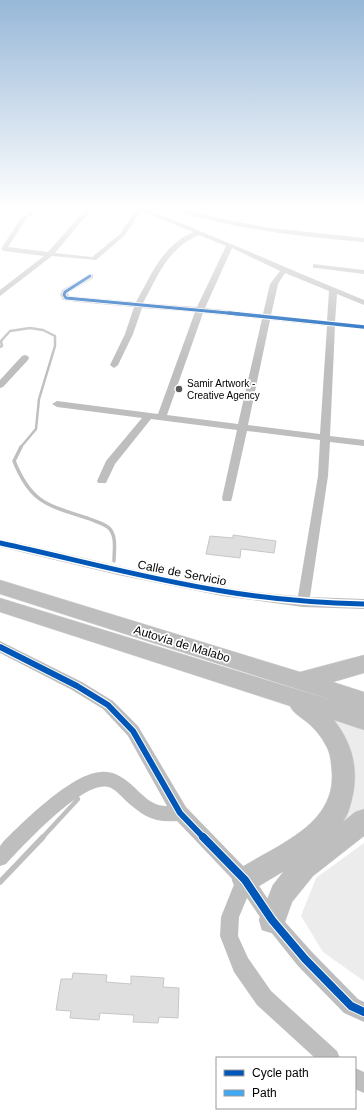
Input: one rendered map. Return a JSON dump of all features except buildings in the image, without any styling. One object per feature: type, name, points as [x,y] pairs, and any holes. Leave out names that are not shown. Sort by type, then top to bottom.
[{"type":"highway","name":"Autovía de Malabo","points":[[0,587],[204,650],[364,720]]},
{"type":"highway","name":"Autovía de Malabo","points":[[0,605],[294,689],[364,702]]},
{"type":"highway","points":[[245,880],[297,850],[317,835],[337,810],[344,783],[342,757],[335,739],[294,689],[323,676],[364,664]]},
{"type":"highway","points":[[272,920],[282,894],[304,867],[364,821]]},
{"type":"street","points":[[0,294],[40,261]]},
{"type":"street","points":[[114,365],[129,334],[139,304],[163,261]]},
{"type":"street","points":[[162,417],[200,310],[223,261]]},
{"type":"street","points":[[265,261],[364,303]]},
{"type":"street","points":[[316,266],[364,272]]},
{"type":"street","points":[[227,498],[274,284],[284,270]]},
{"type":"street","points":[[90,276],[65,292],[64,295],[66,298],[266,316],[364,327]]},
{"type":"street","points":[[303,602],[317,524],[323,476],[333,290]]},
{"type":"street","points":[[0,385],[25,358]]},
{"type":"street","points":[[56,404],[364,443]]},
{"type":"street","points":[[102,481],[110,463],[148,416]]},
{"type":"street","name":"Calle de Servicio","points":[[0,543],[159,580],[242,594],[303,602],[364,604]]},
{"type":"street","points":[[0,647],[77,686],[108,705],[133,731],[180,813],[245,880],[272,920],[305,959],[352,1006],[364,1012]]},
{"type":"street","points":[[0,858],[18,838],[70,792],[89,781],[110,780],[131,793],[144,806],[159,814],[180,813]]},
{"type":"street","points":[[245,880],[230,917],[229,936],[241,965],[264,998],[329,1057]]},
{"type":"shaded area","points":[[321,715],[364,728],[364,818],[334,831],[351,799]]},
{"type":"shaded area","points":[[364,843],[364,981],[323,952],[301,916],[316,878]]},
{"type":"waterway","points":[[0,347],[2,346],[1,341],[10,331],[30,328],[43,330],[55,336],[55,346],[39,399],[36,429],[20,448]]},
{"type":"waterway","points":[[21,447],[14,461],[27,486],[34,494],[51,505],[61,510],[99,522],[109,528],[112,531],[114,539],[114,561]]},
{"type":"waterway","points":[[42,838],[78,799]]},
{"type":"waterway","points":[[0,882],[43,837]]},
{"type":"cycle path","points":[[90,276],[65,292],[64,295],[66,298],[364,327]]},
{"type":"cycle path","points":[[0,543],[118,571],[222,591],[293,601],[364,604]]},
{"type":"cycle path","points":[[0,647],[77,686],[108,705],[133,731],[180,813],[245,880],[272,920],[305,959],[351,1006],[364,1012]]},
{"type":"place","name":"Samir Artwork - Creative Agency","points":[[179,389]]}]
